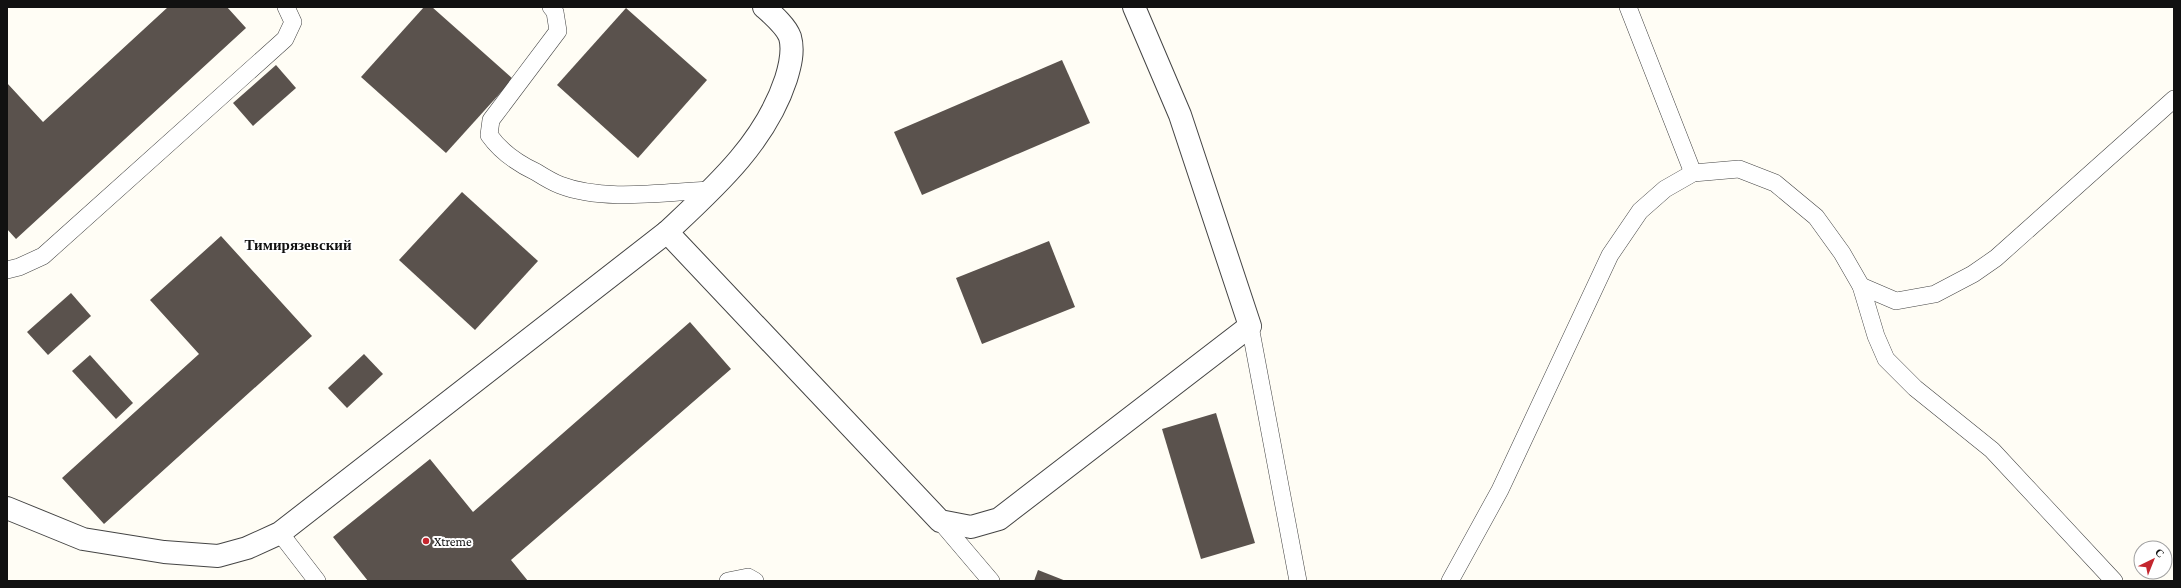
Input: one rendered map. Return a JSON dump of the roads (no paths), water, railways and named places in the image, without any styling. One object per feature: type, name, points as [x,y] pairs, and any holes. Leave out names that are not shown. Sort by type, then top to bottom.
[{"type":"street","points":[[7,508],[83,539],[164,552],[218,556],[247,548],[280,533],[667,232],[711,190],[741,158],[768,120],[782,92],[791,62],[790,37],[778,19],[764,7]]},
{"type":"street","points":[[667,232],[940,521],[970,527],[999,519],[1250,326],[1180,115],[1134,7]]},
{"type":"lane","points":[[7,270],[43,256],[285,39],[293,22],[286,7]]},
{"type":"lane","points":[[551,7],[555,12],[558,31],[491,120],[489,135],[497,145],[518,163],[560,185],[589,193],[615,194],[711,190]]},
{"type":"lane","points":[[1628,7],[1693,173]]},
{"type":"lane","points":[[1861,286],[1896,301],[1935,294],[1973,274],[1996,258],[2174,99]]},
{"type":"lane","points":[[1450,581],[1500,490],[1610,255],[1640,211],[1665,189],[1693,173],[1739,169],[1775,183],[1816,217],[1842,253],[1861,286],[1876,336],[1886,359],[1915,388],[1992,450],[2114,581]]},
{"type":"lane","points":[[1250,326],[1298,581]]},
{"type":"lane","points":[[940,521],[991,581]]},
{"type":"lane","points":[[280,533],[317,581]]},
{"type":"lane","points":[[728,581],[748,577],[755,581]]},
{"type":"place","name":"Xtreme","points":[[426,541]]},
{"type":"district","name":"Тимирязевский","points":[[298,245]]}]
